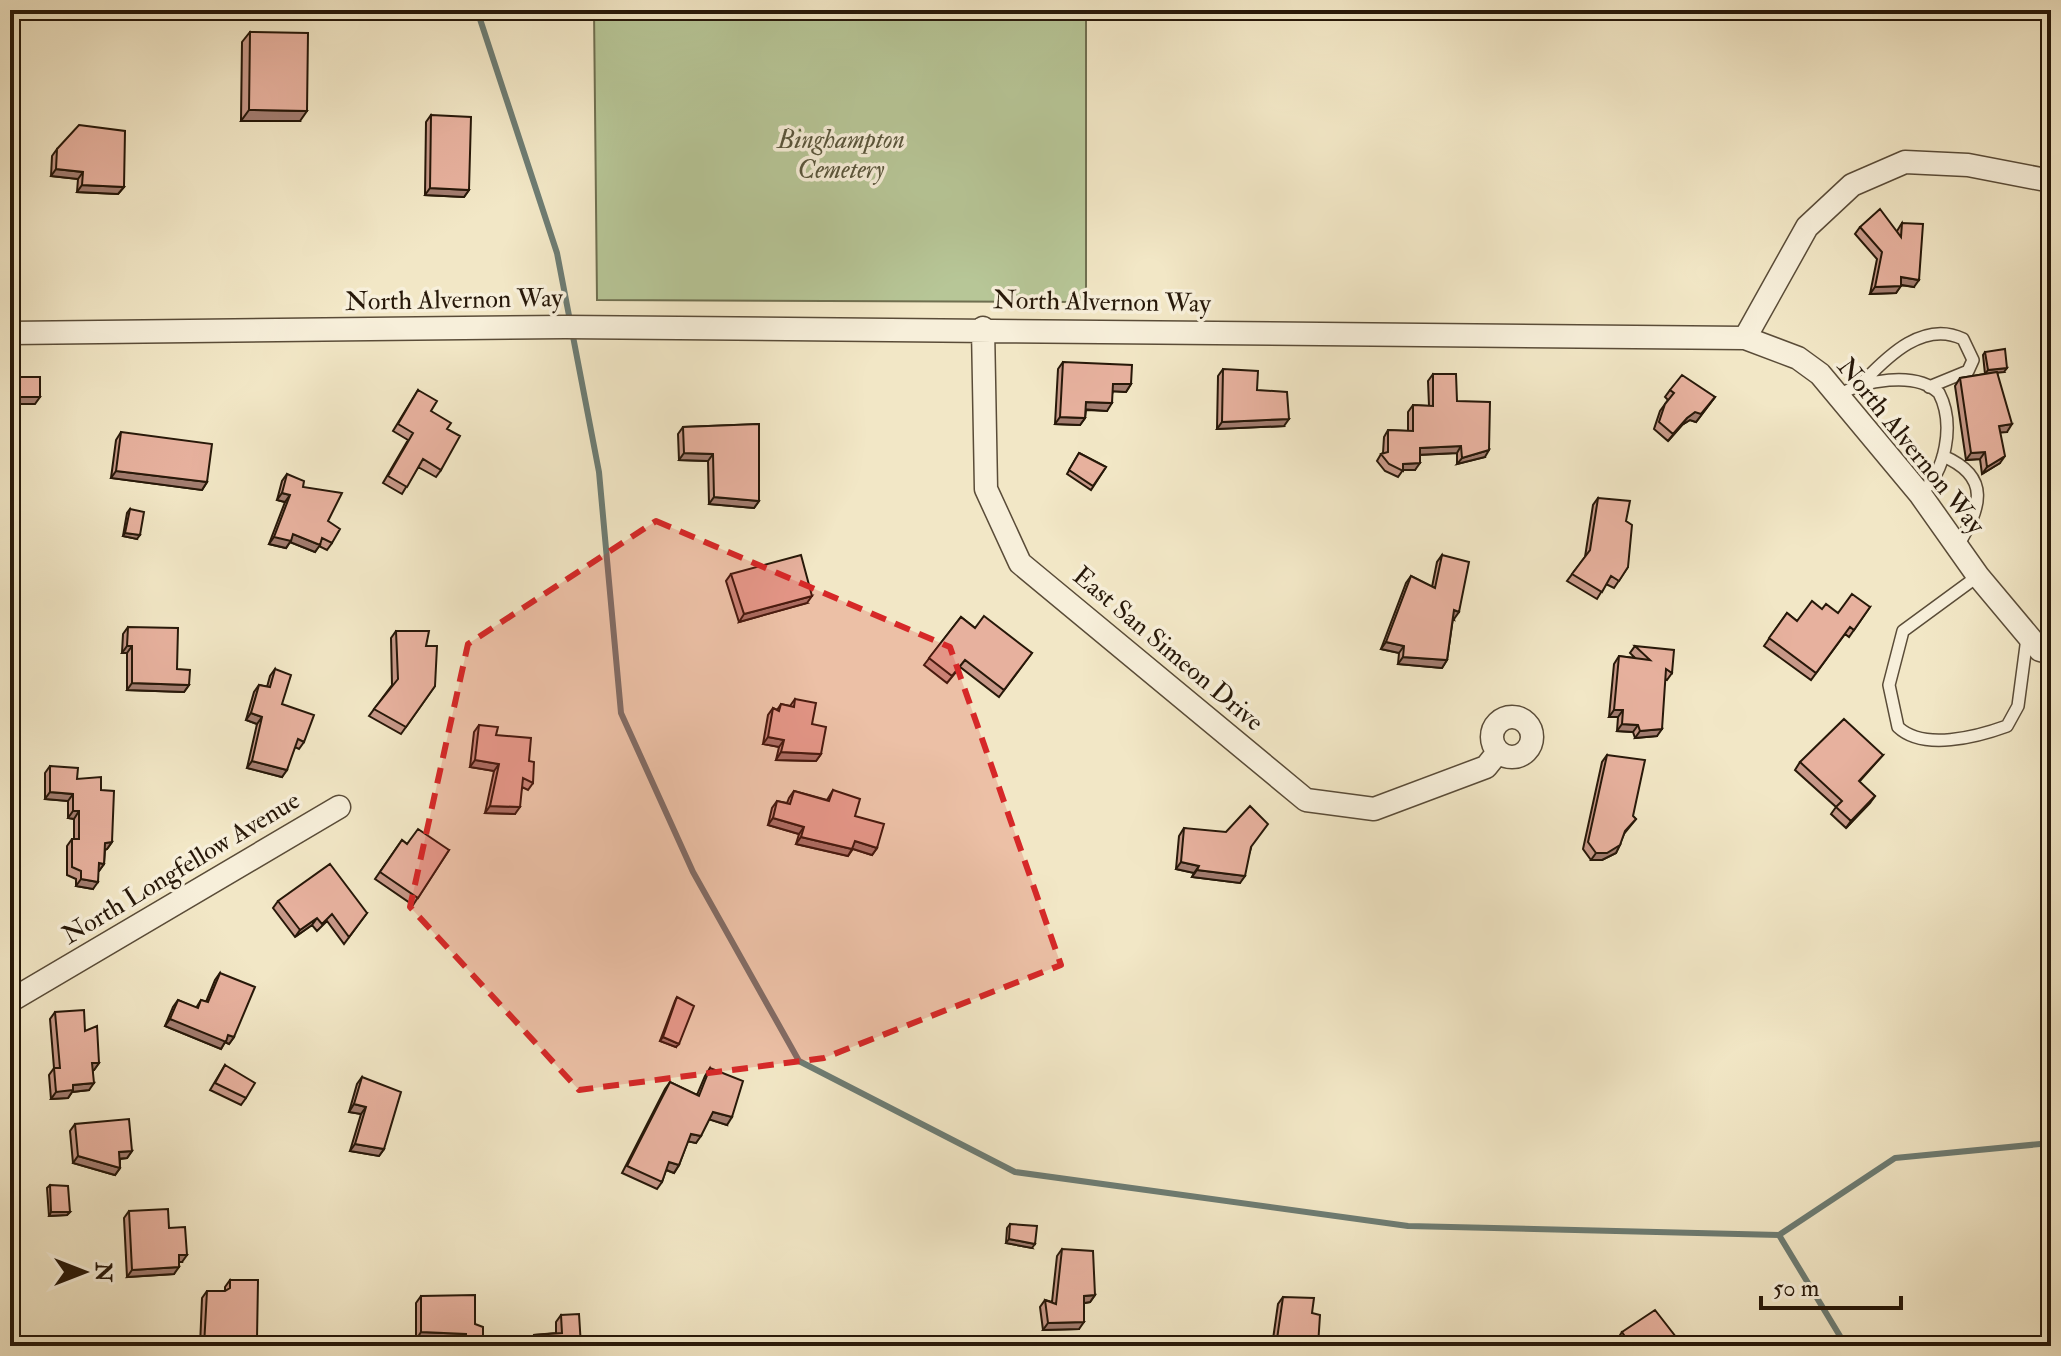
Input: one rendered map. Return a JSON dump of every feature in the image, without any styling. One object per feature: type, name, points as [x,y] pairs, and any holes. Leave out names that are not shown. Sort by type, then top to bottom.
[{"type":"street","points":[[1745,338],[1807,227],[1852,185],[1905,162],[1968,165],[2051,181]]},
{"type":"street","name":"North Alvernon Way","points":[[10,333],[565,327],[983,328],[1745,338],[1798,358],[1820,374],[1920,494],[1978,576],[2040,650],[2051,653]]},
{"type":"street","name":"East San Simeon Drive","points":[[983,328],[986,489],[1020,563],[1284,782],[1306,800],[1374,809],[1486,767],[1498,752]]},
{"type":"street","name":"North Longfellow Avenue","points":[[10,1001],[339,807]]},
{"type":"lane","points":[[1838,395],[1864,381],[1894,352],[1922,337],[1949,334],[1963,339],[1973,360],[1968,371],[1929,387]]},
{"type":"lane","points":[[1864,381],[1894,381],[1929,387],[1939,393],[1945,409],[1943,456],[1939,474],[1920,494]]},
{"type":"lane","points":[[1943,456],[1970,471],[1977,490],[1975,515],[1957,547]]},
{"type":"lane","points":[[1978,576],[1903,631],[1889,685],[1898,727],[1915,739],[1931,740],[2007,726],[2018,706],[2027,635]]},
{"type":"highlighted area","points":[[656,521],[950,647],[1061,965],[824,1058],[579,1090],[410,907],[468,644]]},
{"type":"green space","name":"Binghampton Cemetery","points":[[594,10],[1086,10],[1086,302],[597,300]]},
{"type":"building","points":[[250,32],[308,33],[307,111],[249,110]]},
{"type":"building","points":[[431,115],[471,117],[469,190],[430,188]]},
{"type":"building","points":[[79,125],[125,131],[124,187],[82,185],[83,172],[56,169],[57,149]]},
{"type":"building","points":[[1880,209],[1901,237],[1902,223],[1923,224],[1919,280],[1901,277],[1901,286],[1875,287],[1882,252],[1860,227]]},
{"type":"building","points":[[2005,349],[2007,368],[1988,370],[1985,352]]},
{"type":"building","points":[[1063,362],[1132,365],[1131,384],[1113,384],[1112,403],[1086,402],[1085,418],[1060,417]]},
{"type":"building","points":[[1223,369],[1258,371],[1257,390],[1287,392],[1289,419],[1222,422]]},
{"type":"building","points":[[1997,372],[2012,424],[1999,426],[2005,456],[1987,467],[1985,452],[1971,453],[1960,378]]},
{"type":"building","points":[[1433,374],[1456,374],[1457,401],[1490,402],[1489,450],[1462,458],[1461,446],[1420,448],[1420,463],[1403,464],[1403,471],[1389,464],[1381,454],[1388,452],[1388,430],[1413,431],[1413,405],[1433,406]]},
{"type":"building","points":[[1682,375],[1715,397],[1701,414],[1695,412],[1673,434],[1659,422],[1665,404],[1674,393],[1670,390]]},
{"type":"building","points":[[10,377],[40,377],[40,397],[10,397]]},
{"type":"building","points":[[418,390],[437,401],[431,411],[451,423],[447,429],[460,436],[441,470],[423,459],[407,487],[388,476],[413,433],[398,424]]},
{"type":"building","points":[[759,424],[759,501],[714,497],[713,454],[684,453],[683,427]]},
{"type":"building","points":[[121,432],[212,444],[207,482],[116,471]]},
{"type":"building","points":[[1079,453],[1106,467],[1093,486],[1069,470]]},
{"type":"building","points":[[287,474],[304,481],[303,487],[342,493],[328,521],[340,529],[332,543],[322,538],[320,545],[293,534],[291,541],[274,537],[290,495],[282,493]]},
{"type":"building","points":[[1598,498],[1630,501],[1626,521],[1632,525],[1628,567],[1619,581],[1611,576],[1602,592],[1572,574],[1590,550]]},
{"type":"building","points":[[130,509],[144,512],[140,535],[125,533]]},
{"type":"building","points":[[801,555],[812,596],[744,614],[731,574]]},
{"type":"building","points":[[1442,555],[1469,562],[1459,612],[1454,610],[1447,660],[1403,657],[1404,646],[1386,642],[1411,576],[1435,588]]},
{"type":"building","points":[[1852,594],[1870,607],[1854,630],[1850,627],[1816,673],[1769,638],[1787,613],[1797,621],[1812,601],[1822,609],[1826,604],[1838,613]]},
{"type":"building","points":[[984,616],[1032,653],[1004,690],[965,660],[952,676],[929,658],[961,617],[975,628]]},
{"type":"building","points":[[128,627],[178,628],[177,669],[190,670],[189,685],[132,683],[132,646],[127,646]]},
{"type":"building","points":[[396,631],[429,631],[426,646],[437,646],[435,686],[406,727],[374,709],[398,679]]},
{"type":"building","points":[[1635,646],[1674,650],[1672,673],[1666,669],[1662,729],[1640,731],[1638,725],[1622,724],[1623,710],[1614,710],[1619,656],[1650,660]]},
{"type":"building","points":[[275,669],[291,675],[282,704],[314,715],[304,742],[298,739],[287,770],[252,761],[262,717],[251,713],[259,685],[270,687]]},
{"type":"building","points":[[795,699],[816,703],[812,724],[826,727],[821,754],[781,752],[784,740],[768,737],[773,708],[779,711],[781,704],[794,707]]},
{"type":"building","points":[[1844,719],[1883,755],[1859,781],[1875,796],[1851,821],[1836,807],[1842,801],[1800,762]]},
{"type":"building","points":[[479,725],[498,727],[496,735],[531,738],[529,761],[534,762],[533,783],[523,778],[520,807],[490,806],[499,764],[475,760]]},
{"type":"building","points":[[1607,755],[1645,760],[1633,816],[1636,819],[1625,831],[1620,845],[1607,853],[1596,853],[1588,842]]},
{"type":"building","points":[[50,766],[78,768],[77,779],[101,777],[101,790],[114,791],[112,842],[105,843],[104,864],[99,863],[98,882],[81,879],[81,871],[72,867],[72,839],[79,839],[79,811],[73,811],[73,794],[50,792]]},
{"type":"building","points":[[833,790],[860,799],[855,816],[884,824],[877,848],[855,841],[852,849],[801,837],[804,827],[773,818],[777,801],[790,804],[794,791],[829,801]]},
{"type":"building","points":[[1250,806],[1268,824],[1251,847],[1245,876],[1197,870],[1199,866],[1181,862],[1184,828],[1226,832]]},
{"type":"building","points":[[418,829],[449,850],[418,898],[380,872],[402,840],[407,844]]},
{"type":"building","points":[[330,864],[367,913],[349,937],[332,914],[322,924],[317,918],[300,930],[278,901]]},
{"type":"building","points":[[12,898],[12,919],[10,919]]},
{"type":"building","points":[[220,973],[255,987],[234,1037],[228,1035],[226,1042],[170,1019],[178,1000],[198,1008],[201,1000],[208,1002]]},
{"type":"building","points":[[677,997],[694,1006],[679,1044],[663,1037]]},
{"type":"building","points":[[84,1010],[85,1031],[97,1026],[99,1063],[92,1063],[94,1083],[73,1085],[73,1090],[56,1092],[54,1068],[60,1068],[55,1012]]},
{"type":"building","points":[[225,1065],[255,1083],[246,1098],[215,1083]]},
{"type":"building","points":[[710,1068],[743,1081],[732,1117],[713,1112],[701,1136],[691,1134],[679,1165],[669,1162],[662,1182],[627,1166],[670,1082],[699,1096]]},
{"type":"building","points":[[362,1077],[401,1092],[384,1149],[355,1144],[366,1107],[354,1104]]},
{"type":"building","points":[[129,1119],[132,1151],[119,1152],[120,1168],[78,1156],[75,1124]]},
{"type":"building","points":[[50,1185],[68,1186],[70,1212],[51,1212]]},
{"type":"building","points":[[168,1209],[169,1228],[185,1227],[187,1255],[179,1255],[179,1267],[132,1270],[129,1211]]},
{"type":"building","points":[[1010,1224],[1037,1226],[1035,1244],[1009,1239]]},
{"type":"building","points":[[1062,1249],[1093,1251],[1095,1295],[1084,1296],[1084,1322],[1048,1323],[1045,1300],[1056,1304]]},
{"type":"building","points":[[230,1280],[258,1280],[257,1339],[236,1338],[236,1346],[204,1346],[207,1291],[225,1291],[230,1288]]},
{"type":"building","points":[[475,1295],[475,1324],[483,1327],[483,1346],[466,1346],[466,1334],[421,1332],[421,1296]]},
{"type":"building","points":[[1283,1297],[1314,1298],[1312,1313],[1320,1315],[1318,1346],[1276,1346]]},
{"type":"building","points":[[1655,1310],[1683,1346],[1631,1346],[1622,1332]]},
{"type":"building","points":[[579,1314],[581,1346],[534,1346],[534,1335],[562,1333],[561,1315]]},
{"type":"waterway","points":[[477,10],[557,253],[599,472],[621,713],[693,872],[799,1061],[1015,1172],[1408,1226],[1779,1235],[1895,1158],[2051,1143]]},
{"type":"waterway","points":[[1779,1235],[1846,1346]]}]
